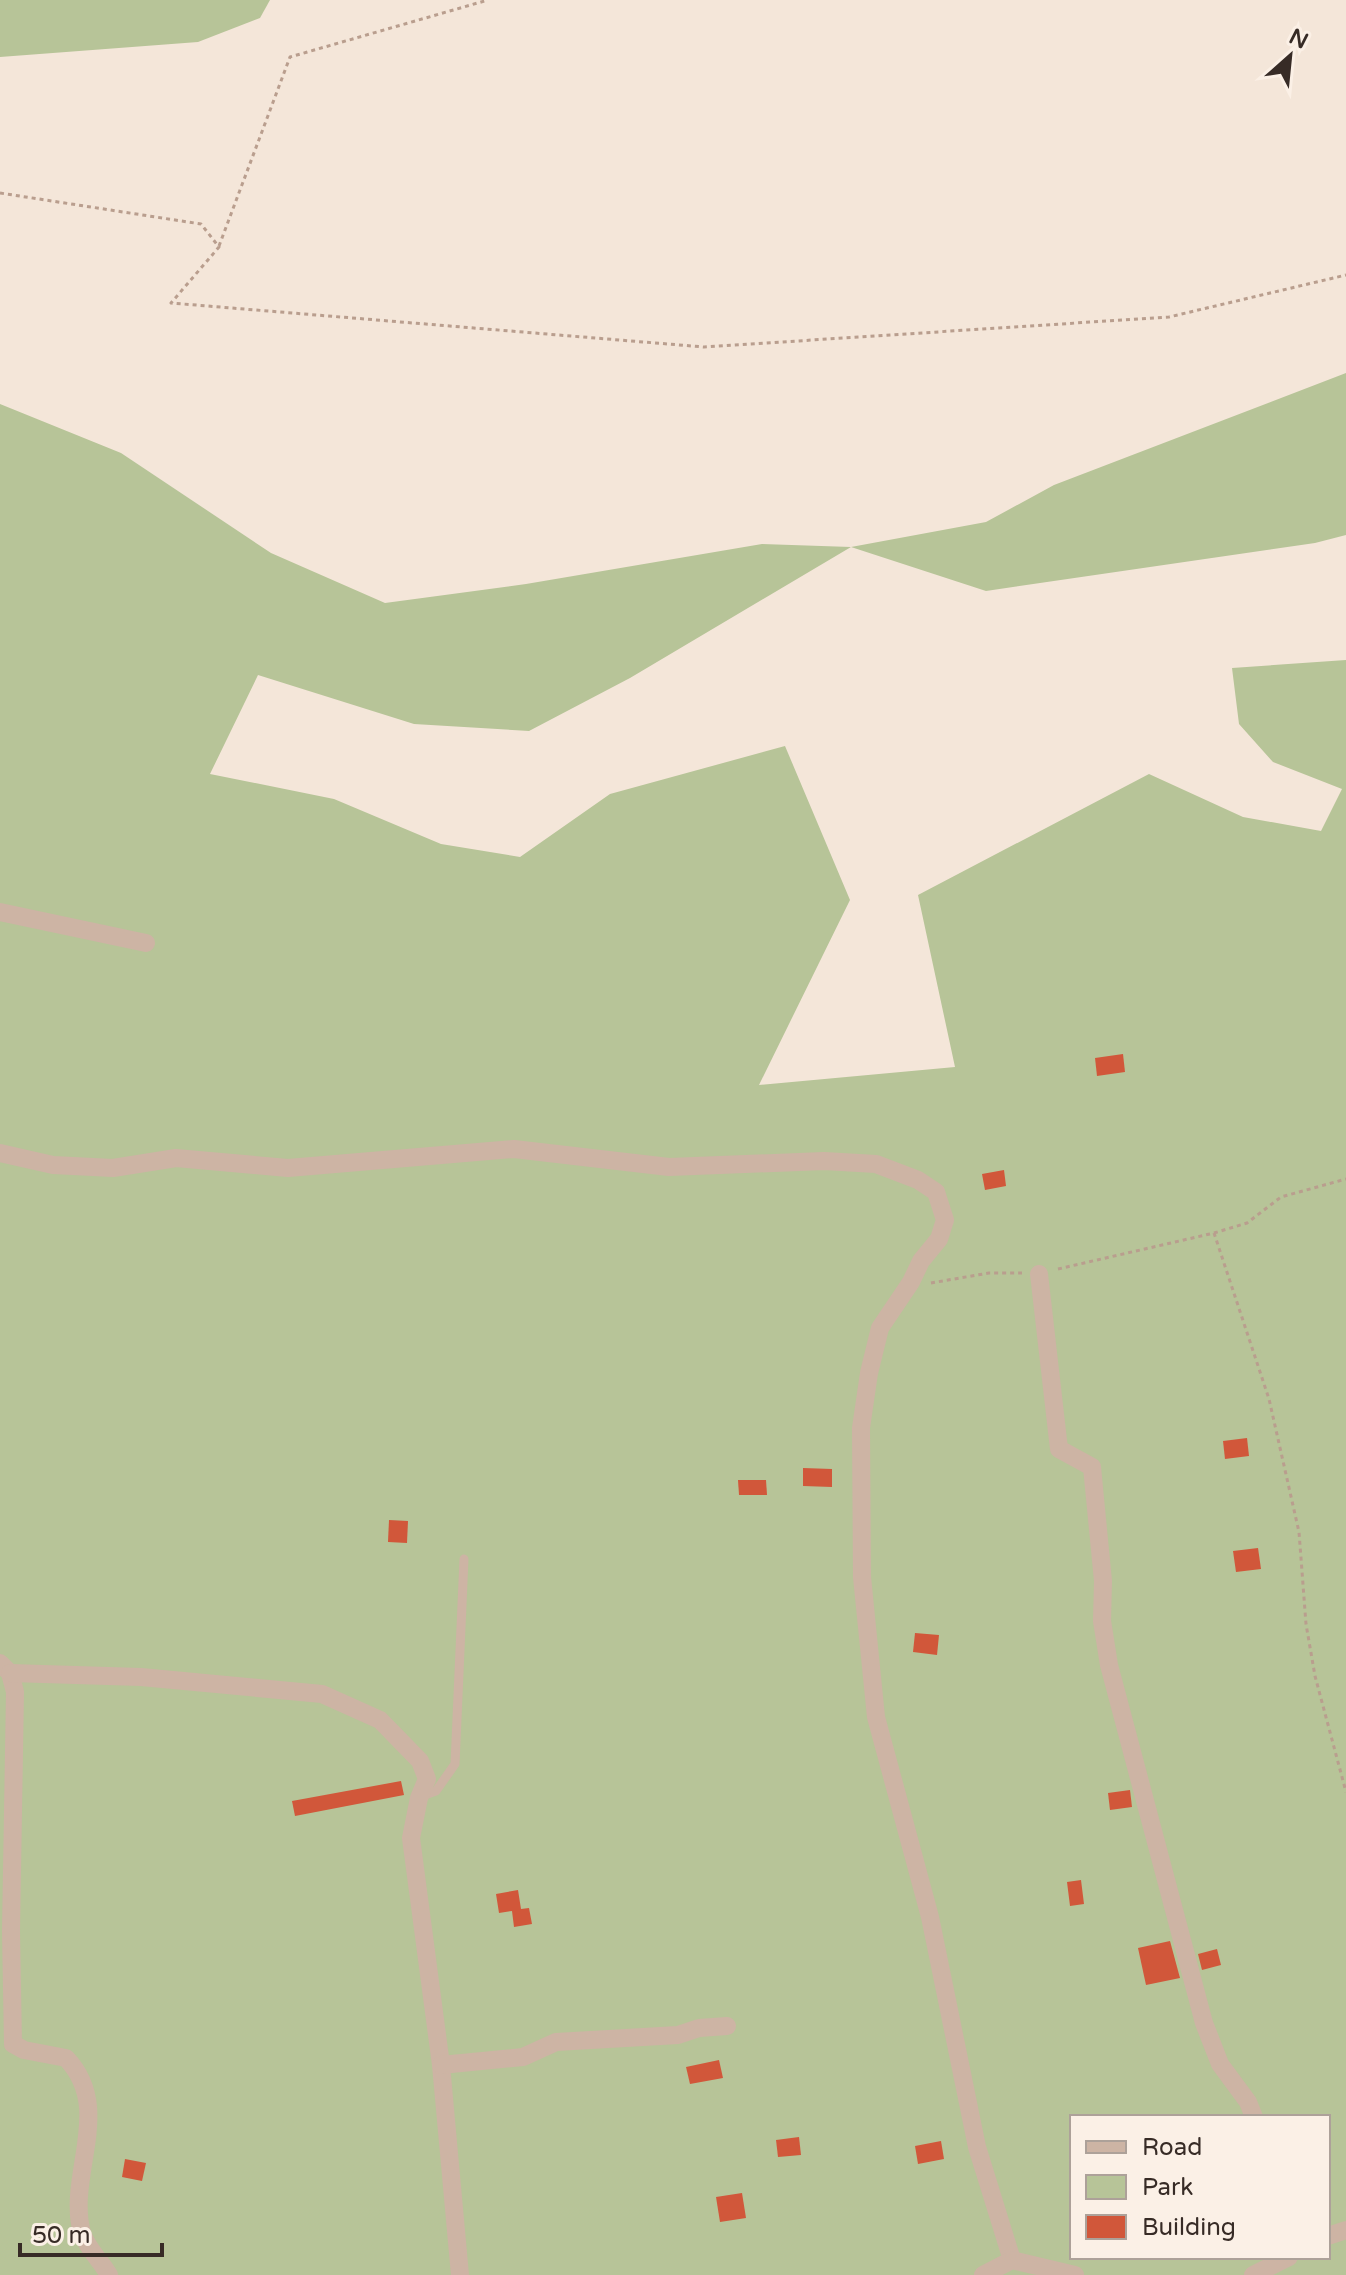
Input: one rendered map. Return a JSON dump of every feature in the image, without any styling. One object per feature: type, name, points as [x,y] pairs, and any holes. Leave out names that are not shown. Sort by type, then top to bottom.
[{"type":"street","points":[[0,912],[146,943]]},
{"type":"street","points":[[0,1153],[53,1165],[113,1168],[176,1158],[288,1168],[514,1149],[669,1167],[810,1161],[876,1164],[918,1180],[936,1192],[945,1220],[939,1239],[921,1261],[911,1282],[880,1328],[861,1428],[862,1577],[876,1717],[930,1917],[977,2147],[1012,2260]]},
{"type":"street","points":[[1039,1274],[1059,1449],[1092,1467],[1103,1581],[1102,1621],[1109,1665],[1204,2023],[1220,2064],[1248,2102],[1253,2115]]},
{"type":"street","points":[[109,2275],[82,2234],[80,2213],[89,2109],[85,2085],[66,2058],[7,2045],[15,1692],[5,1668],[322,1694],[380,1720],[420,1761],[427,1779],[419,1798],[411,1838],[441,2065],[460,2275]]},
{"type":"street","points":[[441,2065],[523,2057],[556,2042],[678,2035],[699,2028],[727,2026]]},
{"type":"street","points":[[1253,2275],[1285,2259]]},
{"type":"street","points":[[983,2275],[1012,2260],[1075,2275]]},
{"type":"lane","points":[[419,1798],[436,1791],[455,1764],[464,1559]]},
{"type":"path","points":[[488,0],[290,57],[219,247],[171,303],[704,347],[1169,317],[1346,275]]},
{"type":"path","points":[[0,193],[201,224],[219,247]]},
{"type":"path","points":[[911,1282],[941,1283],[989,1273],[1039,1274],[1214,1233],[1247,1223],[1281,1197],[1346,1179]]},
{"type":"path","points":[[1214,1233],[1234,1284],[1269,1399],[1299,1532],[1306,1624],[1315,1676],[1346,1792]]},
{"type":"green space","points":[[0,0],[270,0],[260,18],[198,42],[0,57]]},
{"type":"green space","points":[[1346,373],[1346,535],[1315,543],[986,591],[851,547],[986,522],[1054,485]]},
{"type":"green space","points":[[0,404],[121,453],[271,553],[385,603],[526,584],[762,544],[851,547],[630,678],[529,731],[414,724],[258,675],[210,774],[334,799],[441,844],[520,857],[610,794],[785,746],[850,900],[759,1085],[955,1067],[918,895],[1149,774],[1243,817],[1321,831],[1342,789],[1273,762],[1239,724],[1232,668],[1346,660],[1346,2275],[0,2275]]},
{"type":"building","points":[[1123,1054],[1125,1072],[1097,1076],[1095,1058]]},
{"type":"building","points":[[1004,1170],[1006,1186],[985,1190],[982,1174]]},
{"type":"building","points":[[1247,1438],[1249,1456],[1225,1459],[1223,1441]]},
{"type":"building","points":[[803,1468],[832,1469],[832,1487],[803,1486]]},
{"type":"building","points":[[738,1480],[766,1480],[767,1495],[739,1495]]},
{"type":"building","points":[[389,1520],[408,1521],[407,1543],[388,1542]]},
{"type":"building","points":[[1258,1548],[1261,1569],[1236,1572],[1233,1551]]},
{"type":"building","points":[[915,1633],[939,1635],[937,1655],[913,1652]]},
{"type":"building","points":[[401,1781],[404,1795],[295,1816],[292,1801]]},
{"type":"building","points":[[1130,1790],[1132,1807],[1110,1810],[1108,1793]]},
{"type":"building","points":[[1081,1880],[1084,1904],[1070,1906],[1067,1882]]},
{"type":"building","points":[[518,1890],[521,1909],[529,1908],[532,1924],[514,1927],[512,1911],[499,1913],[496,1894]]},
{"type":"building","points":[[1170,1941],[1180,1978],[1146,1985],[1138,1948]]},
{"type":"building","points":[[1217,1949],[1221,1965],[1202,1970],[1198,1954]]},
{"type":"building","points":[[719,2060],[723,2078],[690,2084],[686,2067]]},
{"type":"building","points":[[799,2137],[801,2155],[778,2157],[776,2140]]},
{"type":"building","points":[[941,2141],[944,2159],[918,2164],[915,2146]]},
{"type":"building","points":[[125,2159],[146,2163],[142,2181],[122,2177]]},
{"type":"building","points":[[742,2193],[746,2218],[720,2222],[716,2197]]}]
